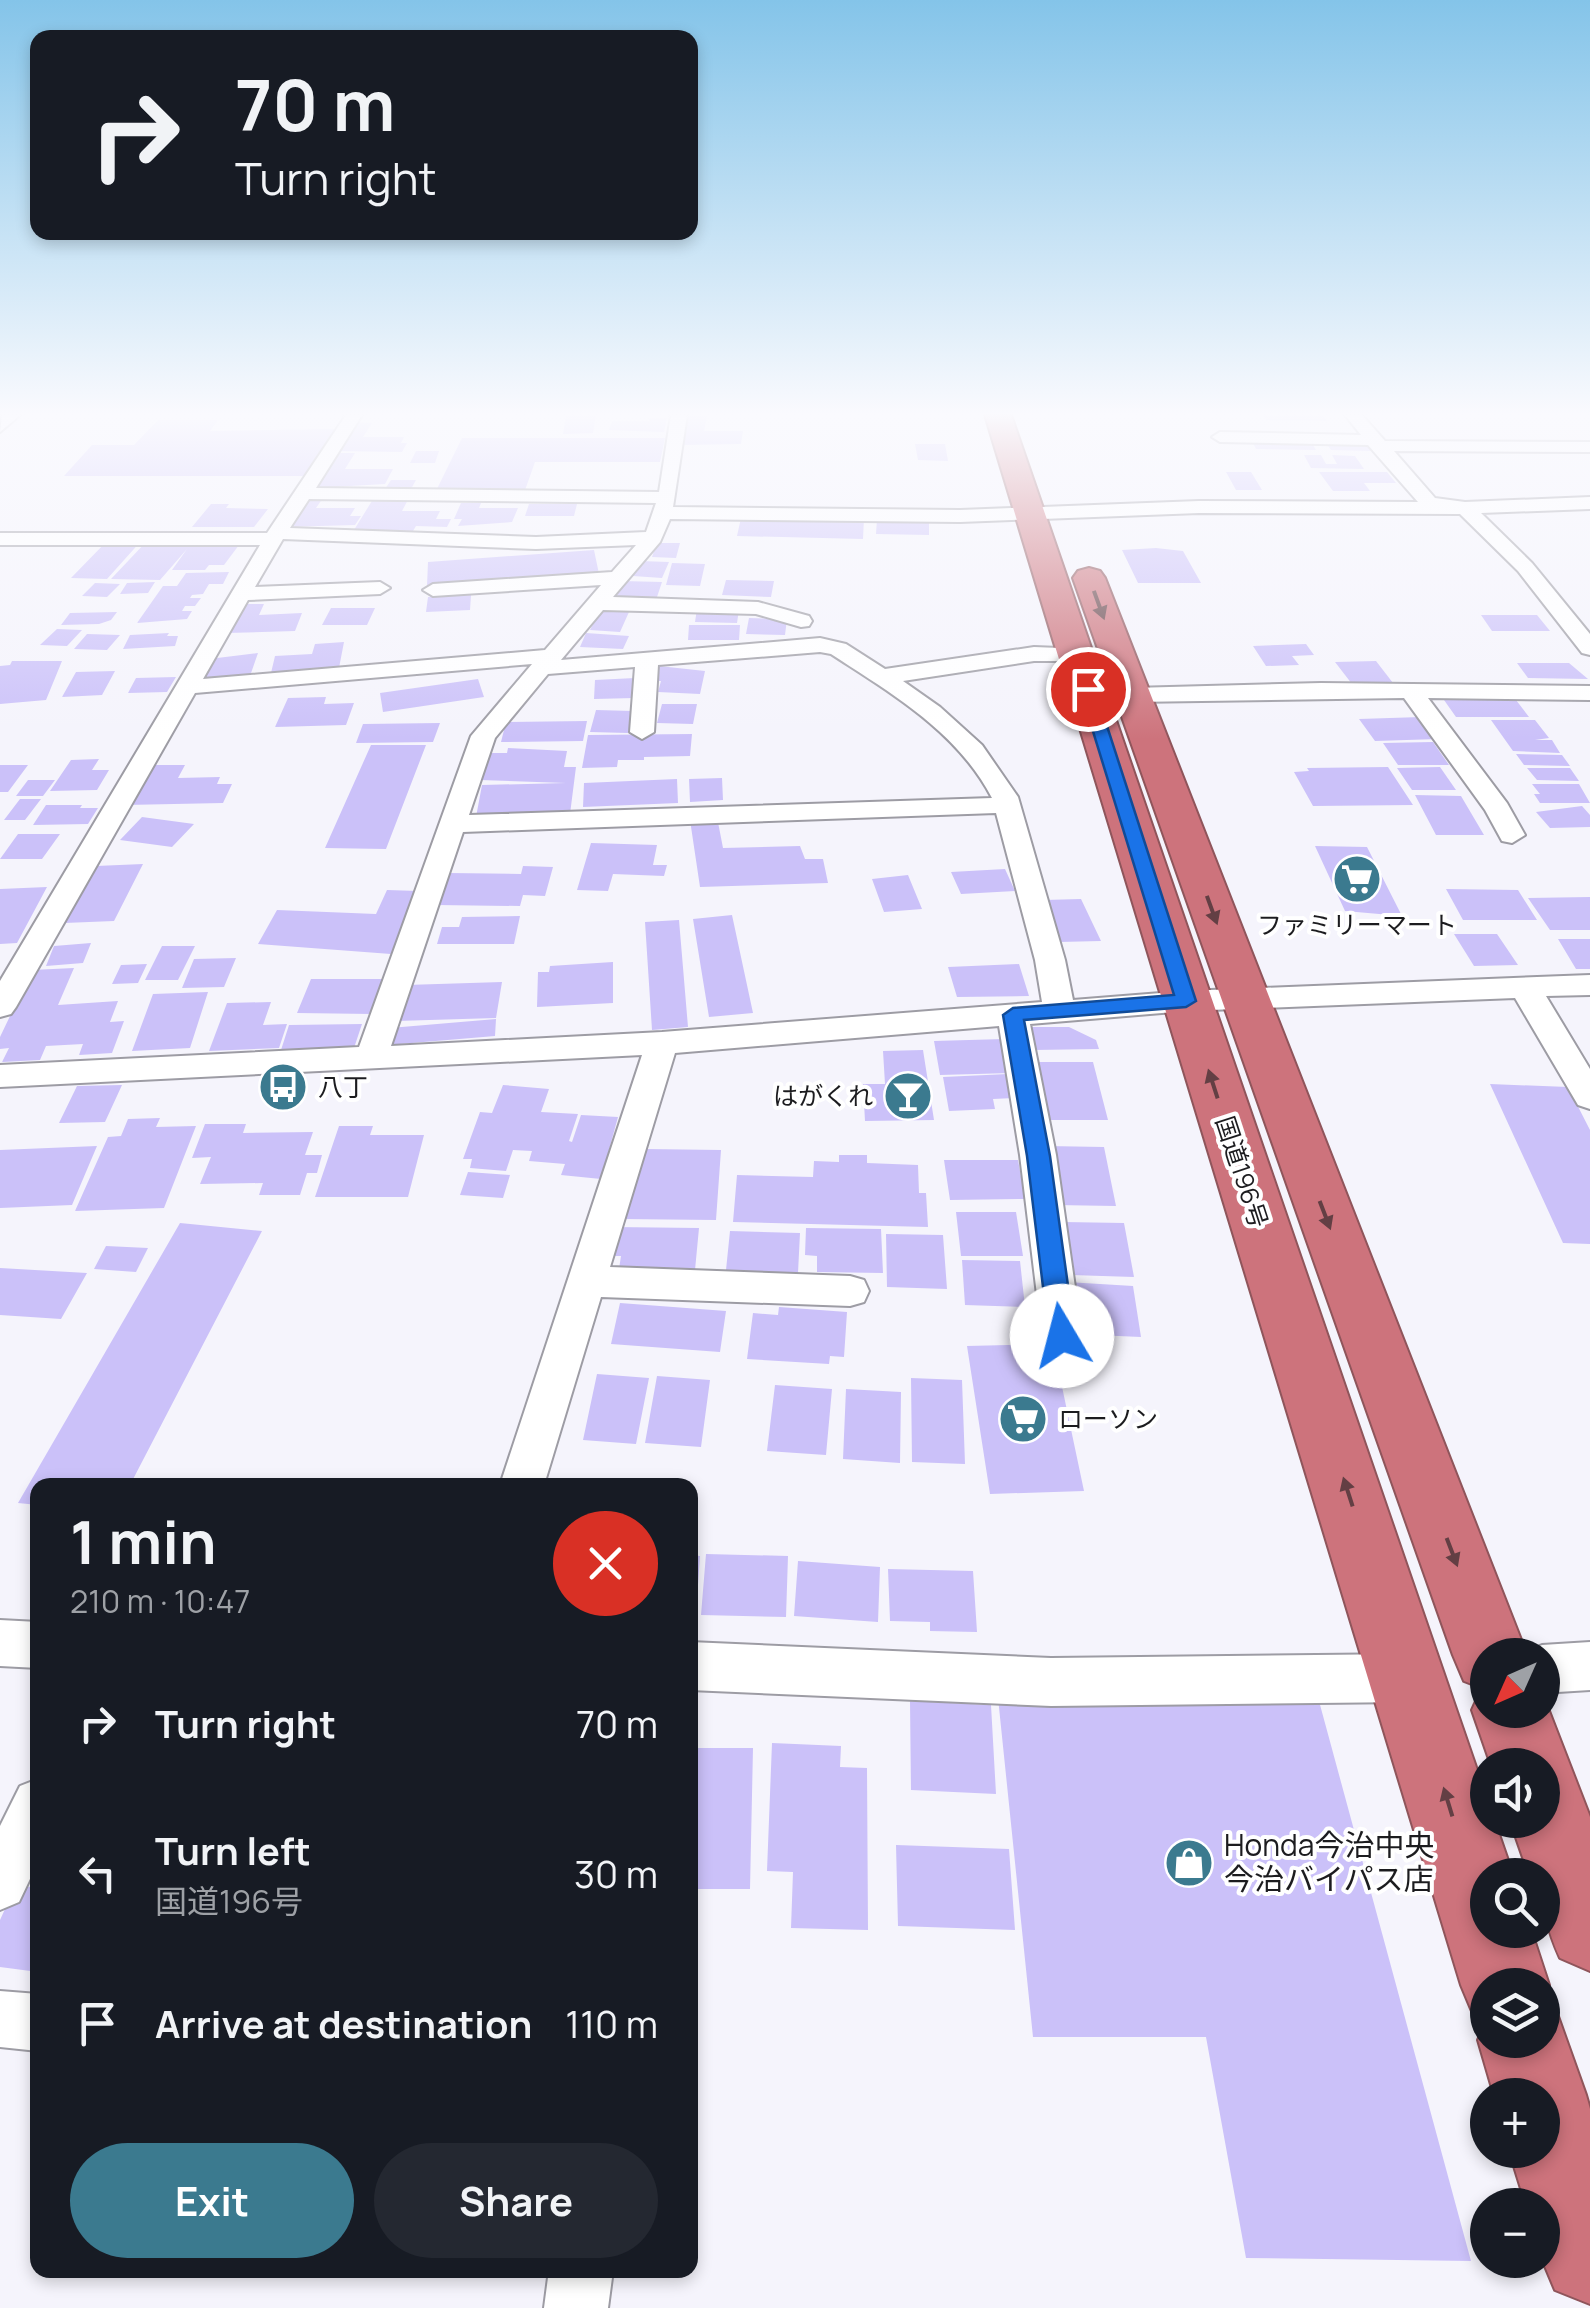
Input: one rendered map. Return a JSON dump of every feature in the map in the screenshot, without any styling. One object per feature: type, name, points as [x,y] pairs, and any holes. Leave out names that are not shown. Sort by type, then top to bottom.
[{"type":"highway","name":"国道196号","points":[[1051,523],[1076,654],[1470,1872]]},
{"type":"highway","name":"国道196号","points":[[1053,523],[1132,696],[1484,1638]]},
{"type":"highway","points":[[1557,1838],[1590,1928]]},
{"type":"highway","points":[[1560,2161],[1590,2256]]},
{"type":"street","points":[[0,1007],[283,523]]},
{"type":"street","points":[[372,1056],[483,736],[653,538],[658,523]]},
{"type":"street","points":[[1479,523],[1524,567],[1590,648]]},
{"type":"street","points":[[0,539],[275,536],[536,543],[653,538]]},
{"type":"street","points":[[433,590],[618,578]]},
{"type":"street","points":[[240,594],[380,588]]},
{"type":"street","points":[[597,604],[758,608],[800,622]]},
{"type":"street","points":[[187,686],[820,645],[838,648],[934,711],[994,776],[1007,805],[1050,960],[1059,1011]]},
{"type":"street","points":[[881,677],[1034,654],[1076,654]]},
{"type":"street","points":[[642,732],[647,659]]},
{"type":"street","points":[[1410,690],[1498,809],[1512,835]]},
{"type":"street","points":[[1132,696],[1410,690],[1590,693]]},
{"type":"street","points":[[453,824],[1007,805]]},
{"type":"street","points":[[0,1076],[662,1043],[1186,1001],[1590,985]]},
{"type":"street","points":[[1525,988],[1590,1097]]},
{"type":"street","points":[[1013,1015],[1038,1156],[1062,1336]]},
{"type":"street","points":[[524,1478],[662,1043]]},
{"type":"street","points":[[586,1281],[850,1290]]},
{"type":"street","points":[[0,1643],[30,1645]]},
{"type":"street","points":[[698,1666],[1051,1682],[1409,1678]]},
{"type":"street","points":[[1560,1668],[1590,1666]]},
{"type":"street","points":[[0,1882],[30,1820]]},
{"type":"street","points":[[0,2019],[30,2022]]},
{"type":"street","points":[[576,2308],[581,2278]]},
{"type":"building","points":[[196,523],[257,523],[254,527],[192,527]]},
{"type":"building","points":[[286,523],[357,523],[355,525],[283,527]]},
{"type":"building","points":[[359,523],[449,523],[447,527],[416,526],[413,531],[354,530]]},
{"type":"building","points":[[460,523],[502,523],[458,526]]},
{"type":"building","points":[[740,523],[864,523],[863,539],[737,536]]},
{"type":"building","points":[[877,523],[929,523],[929,535],[876,534]]},
{"type":"building","points":[[108,540],[142,540],[107,579],[71,578]]},
{"type":"building","points":[[146,542],[239,545],[224,565],[209,565],[205,570],[172,570],[187,549],[160,580],[111,579]]},
{"type":"building","points":[[657,543],[680,543],[676,558],[652,557]]},
{"type":"building","points":[[594,550],[599,574],[427,586],[428,562]]},
{"type":"building","points":[[1122,550],[1183,551],[1201,583],[1138,583]]},
{"type":"building","points":[[640,561],[669,562],[662,578],[633,576]]},
{"type":"building","points":[[672,563],[705,564],[700,586],[666,585]]},
{"type":"building","points":[[229,572],[223,584],[209,584],[203,594],[192,595],[190,598],[201,598],[195,606],[185,606],[182,611],[192,611],[187,619],[137,623],[163,586],[177,586],[186,573]]},
{"type":"building","points":[[726,580],[774,581],[771,597],[722,595]]},
{"type":"building","points":[[622,581],[662,582],[657,597],[617,596]]},
{"type":"building","points":[[155,582],[148,593],[120,594],[127,583]]},
{"type":"building","points":[[95,583],[120,584],[107,597],[82,596]]},
{"type":"building","points":[[471,595],[470,610],[426,612],[428,597]]},
{"type":"building","points":[[239,604],[264,604],[259,615],[302,613],[295,631],[226,633]]},
{"type":"building","points":[[331,608],[375,608],[367,625],[322,625]]},
{"type":"building","points":[[697,609],[739,610],[737,623],[695,622]]},
{"type":"building","points":[[600,610],[629,612],[620,632],[590,630]]},
{"type":"building","points":[[117,612],[111,620],[99,624],[61,625],[70,613]]},
{"type":"building","points":[[1481,615],[1537,615],[1550,631],[1492,631]]},
{"type":"building","points":[[749,618],[787,619],[785,635],[746,634]]},
{"type":"building","points":[[689,625],[740,625],[739,640],[688,640]]},
{"type":"building","points":[[57,629],[82,630],[67,646],[40,645]]},
{"type":"building","points":[[169,633],[167,636],[178,636],[175,646],[123,649],[130,635]]},
{"type":"building","points":[[586,633],[629,636],[623,649],[580,647]]},
{"type":"building","points":[[87,634],[120,635],[107,650],[74,649]]},
{"type":"building","points":[[344,642],[339,668],[271,673],[275,656],[312,654],[315,644]]},
{"type":"building","points":[[1306,644],[1314,655],[1292,656],[1299,665],[1266,666],[1253,646]]},
{"type":"building","points":[[258,653],[250,676],[198,682],[209,659]]},
{"type":"building","points":[[12,661],[62,661],[46,700],[0,704],[0,666]]},
{"type":"building","points":[[1376,661],[1393,683],[1352,684],[1335,662]]},
{"type":"building","points":[[1517,663],[1569,663],[1588,679],[1528,678]]},
{"type":"building","points":[[659,666],[705,671],[700,694],[658,692],[661,681],[655,681]]},
{"type":"building","points":[[115,671],[102,695],[62,697],[76,672]]},
{"type":"building","points":[[176,677],[167,692],[128,693],[136,678]]},
{"type":"building","points":[[635,678],[634,698],[594,699],[595,680]]},
{"type":"building","points":[[478,679],[484,697],[383,712],[380,693]]},
{"type":"building","points":[[326,697],[324,704],[354,703],[346,725],[275,727],[288,698]]},
{"type":"building","points":[[1444,700],[1516,700],[1529,717],[1456,717]]},
{"type":"building","points":[[662,704],[697,704],[693,724],[657,723]]},
{"type":"building","points":[[596,710],[633,711],[628,733],[590,732]]},
{"type":"building","points":[[1421,717],[1438,739],[1375,741],[1359,719]]},
{"type":"building","points":[[1491,720],[1535,720],[1549,738],[1535,740],[1552,740],[1560,753],[1513,751]]},
{"type":"building","points":[[587,721],[583,741],[501,742],[506,722]]},
{"type":"building","points":[[440,723],[433,742],[356,743],[363,724]]},
{"type":"building","points":[[692,734],[690,756],[644,757],[618,760],[617,767],[582,768],[588,735]]},
{"type":"building","points":[[1433,742],[1449,765],[1398,765],[1383,743]]},
{"type":"building","points":[[371,745],[426,745],[386,849],[325,848]]},
{"type":"building","points":[[508,748],[567,751],[564,767],[576,767],[570,814],[476,817],[482,785],[566,783],[480,780],[487,753],[507,753]]},
{"type":"building","points":[[1516,754],[1562,755],[1570,766],[1524,765]]},
{"type":"building","points":[[99,759],[92,770],[109,770],[97,790],[50,791],[71,760]]},
{"type":"building","points":[[0,765],[28,765],[8,792],[0,792]]},
{"type":"building","points":[[147,765],[185,765],[178,778],[220,777],[217,784],[232,784],[223,803],[125,805]]},
{"type":"building","points":[[1388,767],[1413,805],[1313,806],[1294,772],[1309,771],[1307,768]]},
{"type":"building","points":[[1440,767],[1456,790],[1412,790],[1397,768]]},
{"type":"building","points":[[1527,768],[1570,768],[1579,781],[1537,780]]},
{"type":"building","points":[[722,778],[723,800],[690,802],[689,779]]},
{"type":"building","points":[[677,779],[678,803],[583,807],[584,783]]},
{"type":"building","points":[[28,780],[55,780],[43,796],[16,796]]},
{"type":"building","points":[[1532,784],[1579,784],[1590,803],[1540,803],[1534,794],[1540,794]]},
{"type":"building","points":[[1415,795],[1461,796],[1484,835],[1436,835]]},
{"type":"building","points":[[20,799],[41,799],[25,820],[4,820]]},
{"type":"building","points":[[46,805],[98,808],[88,824],[33,825]]},
{"type":"building","points":[[1582,806],[1590,815],[1590,827],[1550,828],[1536,812]]},
{"type":"building","points":[[142,817],[194,824],[172,847],[120,840]]},
{"type":"building","points":[[717,817],[723,848],[800,846],[805,859],[823,859],[828,883],[700,887],[690,820]]},
{"type":"building","points":[[18,834],[60,834],[42,859],[0,859]]},
{"type":"building","points":[[591,843],[657,845],[653,865],[667,865],[664,876],[613,874],[608,891],[577,890]]},
{"type":"building","name":"ファミリーマート","points":[[1315,846],[1367,847],[1402,916],[1345,911]]},
{"type":"building","points":[[143,864],[114,921],[64,923],[96,866]]},
{"type":"building","points":[[523,866],[553,867],[545,896],[523,895],[520,906],[436,905],[448,873],[521,874]]},
{"type":"building","points":[[1005,869],[1015,891],[961,894],[951,872]]},
{"type":"building","points":[[908,875],[922,909],[884,912],[872,879]]},
{"type":"building","points":[[47,887],[17,943],[0,944],[0,889]]},
{"type":"building","points":[[1446,889],[1518,890],[1537,920],[1463,920]]},
{"type":"building","points":[[387,890],[418,891],[391,954],[258,944],[277,910],[376,914]]},
{"type":"building","points":[[1590,897],[1590,930],[1550,930],[1528,898]]},
{"type":"building","points":[[1081,899],[1101,941],[1059,942],[1044,900]]},
{"type":"building","points":[[732,915],[753,1013],[709,1017],[693,919]]},
{"type":"building","points":[[520,916],[514,944],[437,944],[442,927],[459,927],[462,917]]},
{"type":"building","points":[[679,920],[688,1027],[652,1030],[645,922]]},
{"type":"building","points":[[1454,934],[1497,934],[1518,965],[1474,966]]},
{"type":"building","points":[[1558,939],[1590,939],[1590,969],[1576,969]]},
{"type":"building","points":[[91,943],[83,963],[46,966],[54,946]]},
{"type":"building","points":[[162,946],[195,946],[178,980],[145,980]]},
{"type":"building","points":[[236,958],[224,987],[182,988],[194,959]]},
{"type":"building","points":[[613,962],[613,1003],[537,1007],[538,972],[549,972],[550,966]]},
{"type":"building","points":[[147,964],[138,983],[112,984],[121,965]]},
{"type":"building","points":[[1019,964],[1029,996],[957,997],[948,967]]},
{"type":"building","points":[[74,968],[58,1005],[118,1001],[110,1022],[124,1021],[112,1053],[79,1055],[83,1044],[46,1046],[40,1060],[2,1062],[9,1048],[0,1049],[0,1037],[32,970]]},
{"type":"building","points":[[311,979],[383,979],[372,1014],[297,1013]]},
{"type":"building","points":[[502,982],[496,1018],[396,1021],[406,985]]},
{"type":"building","points":[[208,992],[190,1048],[132,1051],[153,994]]},
{"type":"building","points":[[271,1002],[263,1025],[287,1024],[279,1048],[209,1051],[227,1003]]},
{"type":"building","points":[[496,1019],[495,1036],[388,1045],[390,1028]]},
{"type":"building","points":[[362,1024],[354,1048],[281,1050],[289,1025]]},
{"type":"building","points":[[1029,1027],[1069,1027],[1096,1040],[1099,1049],[1034,1050]]},
{"type":"building","points":[[1004,1039],[1011,1073],[940,1075],[934,1041]]},
{"type":"building","points":[[923,1050],[934,1120],[865,1121],[863,1084],[885,1084],[883,1051]]},
{"type":"building","points":[[1037,1062],[1093,1062],[1108,1120],[1049,1120]]},
{"type":"building","points":[[1008,1074],[1014,1098],[993,1099],[995,1109],[949,1111],[943,1077]]},
{"type":"building","points":[[1490,1084],[1568,1087],[1590,1130],[1590,1244],[1563,1243]]},
{"type":"building","points":[[122,1085],[105,1122],[59,1123],[77,1086]]},
{"type":"building","points":[[503,1085],[549,1089],[541,1112],[578,1114],[569,1141],[572,1142],[581,1115],[618,1117],[601,1179],[561,1175],[565,1164],[529,1161],[532,1151],[513,1150],[506,1171],[470,1168],[472,1159],[463,1159],[480,1112],[492,1113]]},
{"type":"building","points":[[160,1118],[156,1127],[196,1126],[164,1208],[75,1211],[108,1137],[121,1136],[128,1119]]},
{"type":"building","points":[[205,1124],[246,1124],[243,1133],[313,1132],[305,1155],[322,1155],[317,1173],[307,1173],[300,1195],[259,1195],[263,1183],[200,1184],[211,1157],[192,1158]]},
{"type":"building","points":[[339,1126],[373,1126],[370,1135],[424,1135],[408,1197],[315,1197]]},
{"type":"building","points":[[97,1146],[72,1205],[0,1208],[0,1150]]},
{"type":"building","points":[[1046,1146],[1104,1147],[1116,1206],[1055,1205]]},
{"type":"building","points":[[645,1149],[721,1150],[716,1220],[621,1219]]},
{"type":"building","points":[[839,1155],[867,1155],[867,1163],[918,1165],[919,1193],[926,1193],[928,1227],[733,1222],[737,1175],[813,1177],[814,1161],[839,1162]]},
{"type":"building","points":[[944,1160],[1018,1160],[1025,1199],[950,1200]]},
{"type":"building","points":[[468,1172],[510,1175],[503,1198],[460,1195]]},
{"type":"building","points":[[956,1212],[1016,1212],[1023,1256],[961,1256]]},
{"type":"building","points":[[1063,1222],[1124,1223],[1134,1277],[1071,1275]]},
{"type":"building","points":[[180,1223],[262,1231],[134,1478],[32,1478]]},
{"type":"building","points":[[613,1227],[699,1228],[695,1270],[619,1269],[621,1256],[609,1256]]},
{"type":"building","points":[[806,1228],[881,1229],[883,1273],[817,1272],[817,1256],[805,1255]]},
{"type":"building","points":[[730,1231],[800,1233],[798,1273],[726,1270]]},
{"type":"building","points":[[886,1234],[943,1235],[947,1289],[887,1287]]},
{"type":"building","points":[[106,1246],[148,1248],[136,1272],[94,1269]]},
{"type":"building","points":[[962,1260],[1020,1261],[1025,1307],[965,1305]]},
{"type":"building","points":[[0,1268],[87,1273],[61,1319],[0,1315]]},
{"type":"building","points":[[1067,1282],[1133,1286],[1141,1337],[1072,1334]]},
{"type":"building","points":[[620,1303],[726,1311],[720,1352],[611,1344]]},
{"type":"building","points":[[779,1307],[847,1312],[844,1357],[830,1356],[829,1364],[747,1359],[753,1313],[778,1315]]},
{"type":"building","name":"ローソン","points":[[1053,1344],[1084,1491],[990,1494],[967,1346]]},
{"type":"building","points":[[597,1374],[649,1378],[636,1444],[583,1440]]},
{"type":"building","points":[[657,1376],[710,1380],[701,1447],[645,1443]]},
{"type":"building","points":[[911,1378],[962,1380],[965,1464],[912,1462]]},
{"type":"building","points":[[775,1385],[832,1389],[826,1455],[767,1451]]},
{"type":"building","points":[[846,1389],[901,1392],[900,1463],[843,1459]]},
{"type":"building","points":[[30,1482],[30,1504],[18,1503]]},
{"type":"building","points":[[706,1554],[788,1556],[786,1617],[701,1615]]},
{"type":"building","points":[[798,1561],[880,1567],[878,1622],[794,1616]]},
{"type":"building","points":[[888,1569],[973,1571],[977,1632],[930,1631],[930,1622],[890,1621]]},
{"type":"building","name":"Honda今治中央 今治バイパス店","points":[[997,1688],[1316,1690],[1470,2261],[1246,2258],[1206,2037],[1033,2037]]},
{"type":"building","points":[[910,1701],[991,1705],[996,1794],[911,1790]]},
{"type":"building","points":[[772,1743],[841,1746],[840,1767],[867,1768],[868,1930],[791,1928],[793,1872],[767,1871]]},
{"type":"building","points":[[698,1748],[753,1748],[750,1889],[698,1889]]},
{"type":"building","points":[[896,1845],[1009,1849],[1015,1930],[898,1926]]},
{"type":"building","points":[[16,1885],[30,1887],[30,1971],[0,1967],[0,1920]]},
{"type":"place","name":"ファミリーマート","points":[[1357,879]]},
{"type":"place","name":"八丁","points":[[283,1087]]},
{"type":"place","name":"はがくれ","points":[[908,1096]]},
{"type":"place","name":"ローソン","points":[[1023,1419]]},
{"type":"place","name":"Honda今治中央 今治バイパス店","points":[[1189,1863]]},
{"type":"route","points":[[1062,1336],[1038,1156],[1013,1015],[1186,1001],[1088,689]]}]
